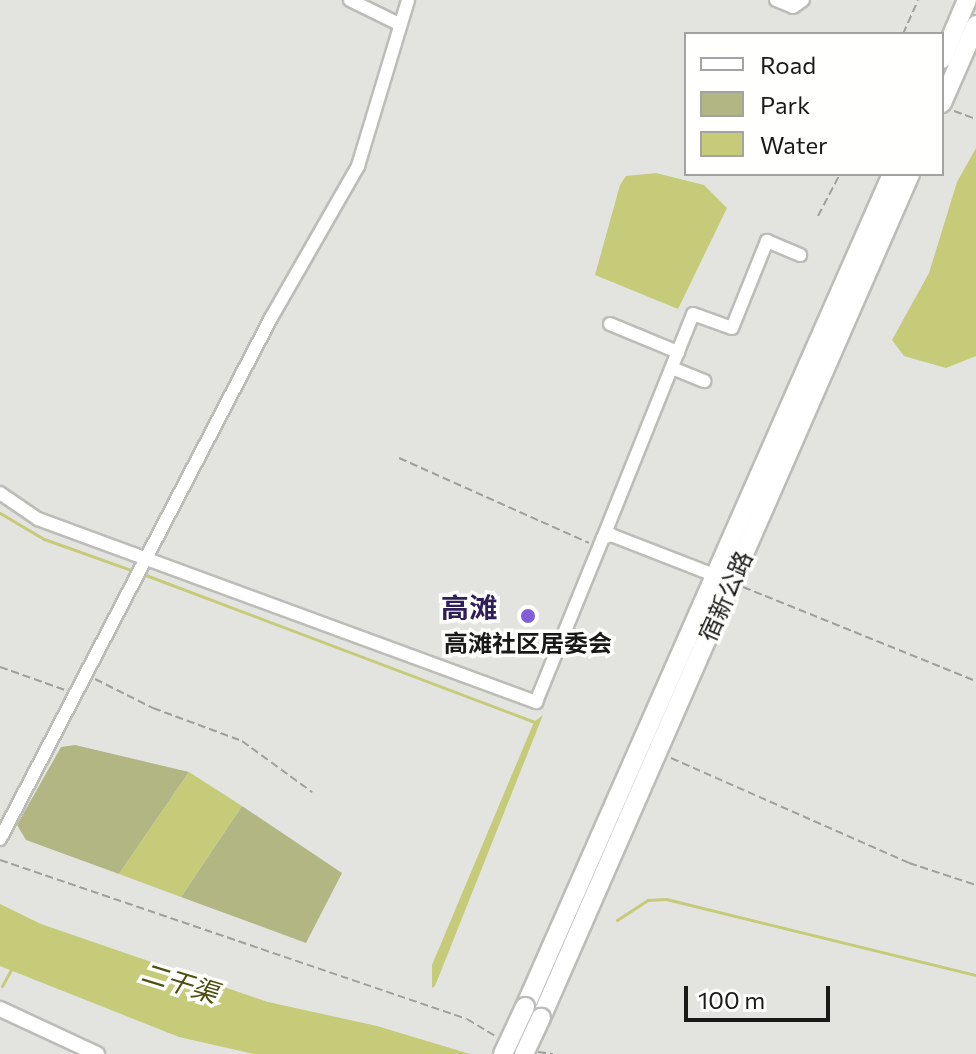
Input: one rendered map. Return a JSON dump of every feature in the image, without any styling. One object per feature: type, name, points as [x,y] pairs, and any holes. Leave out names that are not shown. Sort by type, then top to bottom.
[{"type":"highway","points":[[944,54],[967,0]]},
{"type":"highway","points":[[944,100],[976,25]]},
{"type":"highway","name":"宿新公路","points":[[526,1052],[657,752],[723,578],[891,176]]},
{"type":"highway","name":"宿新公路","points":[[500,1046],[525,1007],[909,176]]},
{"type":"main road","points":[[0,1009],[97,1054]]},
{"type":"street","points":[[350,0],[399,24]]},
{"type":"street","points":[[0,839],[271,318],[358,166],[408,0]]},
{"type":"street","points":[[776,0],[793,7],[803,0]]},
{"type":"street","points":[[0,493],[38,519],[536,702],[693,314],[732,328],[767,241],[800,255]]},
{"type":"street","points":[[610,324],[678,352]]},
{"type":"street","points":[[672,368],[705,381]]},
{"type":"street","points":[[600,542],[611,535],[723,578]]},
{"type":"path","points":[[904,32],[918,0]]},
{"type":"path","points":[[944,106],[976,119]]},
{"type":"path","points":[[818,216],[839,176]]},
{"type":"path","points":[[399,458],[600,542]]},
{"type":"path","points":[[723,578],[976,681]]},
{"type":"path","points":[[0,667],[47,686],[78,689]]},
{"type":"path","points":[[86,674],[153,708],[242,741],[312,792]]},
{"type":"path","points":[[657,752],[909,863],[976,885]]},
{"type":"path","points":[[0,860],[467,1019],[500,1046]]},
{"type":"path","points":[[526,1052],[553,1054]]},
{"type":"green space","points":[[75,745],[189,772],[119,874],[26,840],[17,825],[61,747]]},
{"type":"green space","points":[[242,806],[342,873],[306,943],[181,897]]},
{"type":"water","points":[[976,148],[976,356],[946,368],[904,356],[892,340],[929,273],[957,182]]},
{"type":"water","points":[[656,173],[704,185],[727,208],[678,309],[595,275],[620,185],[626,176]]},
{"type":"water","points":[[543,715],[432,988],[432,965],[534,722]]},
{"type":"water","points":[[189,772],[242,806],[181,897],[119,874]]},
{"type":"water","name":"二干渠","points":[[0,904],[41,924],[268,1002],[377,1026],[470,1054],[254,1054],[179,1037],[0,966]]},
{"type":"waterway","points":[[0,513],[44,539],[131,570]]},
{"type":"waterway","points":[[143,574],[534,722]]},
{"type":"waterway","points":[[617,920],[648,900],[666,899],[976,975]]},
{"type":"waterway","points":[[2,986],[11,970]]},
{"type":"place","name":"高滩社区居委会","points":[[528,616]]},
{"type":"district","name":"高滩","points":[[469,607]]}]
